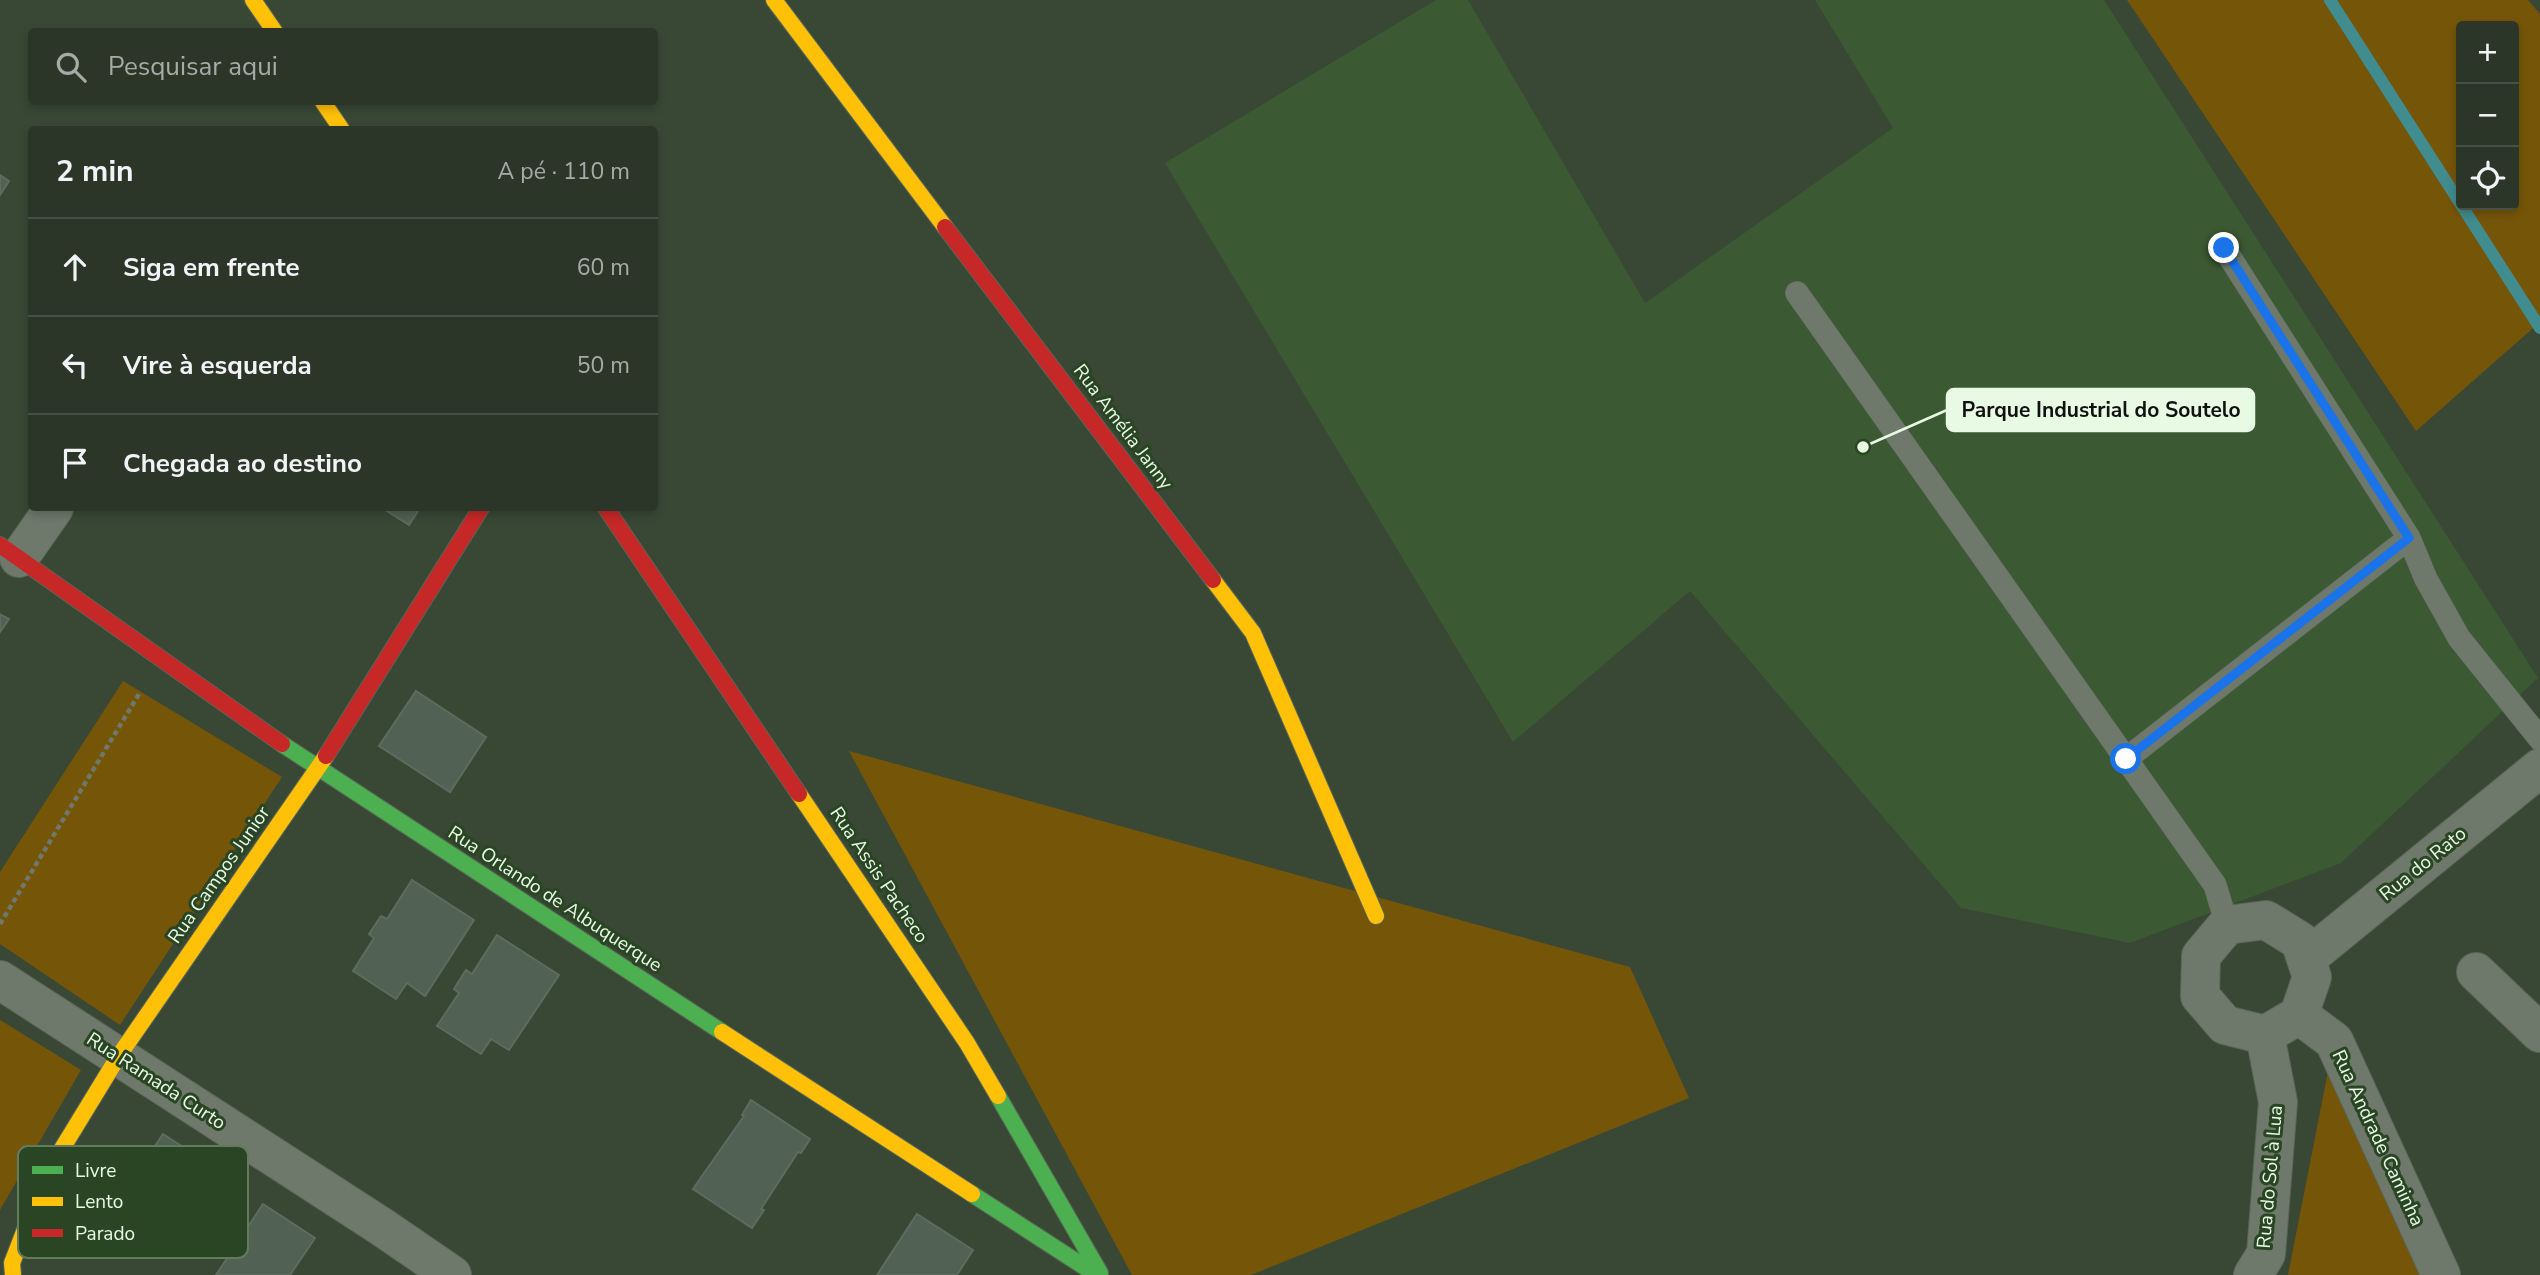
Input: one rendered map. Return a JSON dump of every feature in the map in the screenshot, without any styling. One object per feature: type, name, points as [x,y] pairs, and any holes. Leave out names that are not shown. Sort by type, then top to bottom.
[{"type":"street","points":[[253,0],[272,28]]},
{"type":"street","name":"Rua Amélia Janny","points":[[774,0],[1253,633],[1376,916]]},
{"type":"street","points":[[10,552],[51,511]]},
{"type":"street","name":"Rua Campos Junior","points":[[64,1146],[118,1057],[318,770],[479,511]]},
{"type":"street","name":"Rua Assis Pacheco","points":[[608,511],[967,1044],[1099,1275]]},
{"type":"street","name":"Rua Orlando de Albuquerque","points":[[10,552],[318,770],[1099,1275]]},
{"type":"street","name":"Rua do Rato","points":[[2306,959],[2540,768]]},
{"type":"street","points":[[2266,920],[2300,941],[2306,959],[2312,977],[2299,1015],[2265,1035],[2225,1026],[2200,996],[2201,956],[2227,925],[2266,920]]},
{"type":"street","points":[[2476,972],[2540,1033]]},
{"type":"street","name":"Rua Ramada Curto","points":[[0,980],[452,1275]]},
{"type":"street","name":"Rua Andrade Caminha","points":[[2299,1015],[2334,1041],[2441,1275]]},
{"type":"street","name":"Rua do Sol à Lua","points":[[2253,1275],[2266,1254],[2278,1102],[2265,1035]]},
{"type":"street","name":"Rua Campos Junior","points":[[13,1275],[12,1263],[18,1247]]},
{"type":"lane","points":[[2224,248],[2409,538],[2426,579],[2459,638],[2540,739]]},
{"type":"lane","points":[[1797,293],[2215,885],[2227,925]]},
{"type":"lane","points":[[2126,759],[2409,538]]},
{"type":"path","points":[[0,924],[161,659]]},
{"type":"shaded area","points":[[1436,0],[1468,0],[1645,303],[1893,128],[1815,0],[2104,0],[2538,678],[2341,863],[2130,943],[1961,908],[1690,591],[1513,742],[1165,163]]},
{"type":"shaded area","points":[[2127,0],[2528,0],[2540,14],[2540,322],[2416,431]]},
{"type":"shaded area","points":[[123,681],[282,777],[120,1025],[0,944],[0,872]]},
{"type":"shaded area","points":[[849,751],[1630,967],[1689,1098],[1251,1275],[1132,1275]]},
{"type":"shaded area","points":[[0,1020],[81,1070],[37,1146],[18,1146],[18,1179],[0,1210]]},
{"type":"shaded area","points":[[2334,1041],[2441,1275],[2288,1275]]},
{"type":"building","points":[[0,175],[9,181],[0,195]]},
{"type":"building","points":[[387,511],[418,511],[409,525]]},
{"type":"building","points":[[0,614],[9,619],[0,632]]},
{"type":"building","points":[[416,691],[486,737],[450,792],[379,746]]},
{"type":"building","points":[[412,880],[474,920],[425,996],[407,983],[396,999],[353,971],[374,938],[369,934],[381,916],[387,919]]},
{"type":"building","points":[[497,935],[559,975],[509,1050],[491,1039],[481,1054],[437,1026],[459,993],[454,989],[466,970],[472,974]]},
{"type":"building","points":[[751,1100],[810,1139],[801,1153],[798,1152],[761,1209],[764,1210],[752,1228],[693,1189],[744,1116],[742,1115]]},
{"type":"building","points":[[163,1134],[182,1146],[155,1146]]},
{"type":"building","points":[[263,1204],[315,1238],[290,1275],[216,1275],[227,1258],[248,1258],[248,1227]]},
{"type":"building","points":[[917,1214],[973,1250],[957,1275],[877,1275]]},
{"type":"waterway","points":[[2330,0],[2540,328]]},
{"type":"traffic: fast","points":[[282,744],[722,1032]]},
{"type":"traffic: fast","points":[[998,1096],[1100,1273]]},
{"type":"traffic: fast","points":[[972,1194],[1097,1275]]},
{"type":"traffic: slow","points":[[253,0],[272,28]]},
{"type":"traffic: slow","points":[[774,0],[945,227]]},
{"type":"traffic: slow","points":[[325,105],[339,126]]},
{"type":"traffic: slow","points":[[1213,580],[1253,633],[1376,916]]},
{"type":"traffic: slow","points":[[64,1146],[118,1057],[326,756]]},
{"type":"traffic: slow","points":[[799,794],[967,1043],[998,1096]]},
{"type":"traffic: slow","points":[[722,1032],[972,1194]]},
{"type":"traffic: slow","points":[[13,1275],[12,1263],[18,1247]]},
{"type":"traffic: jam","points":[[945,227],[1213,580]]},
{"type":"traffic: jam","points":[[326,756],[479,511]]},
{"type":"traffic: jam","points":[[608,511],[799,794]]},
{"type":"traffic: jam","points":[[0,545],[282,744]]},
{"type":"place","name":"Parque Industrial do Soutelo","points":[[1863,447]]},
{"type":"route","points":[[2126,759],[2409,538],[2224,248]]}]
